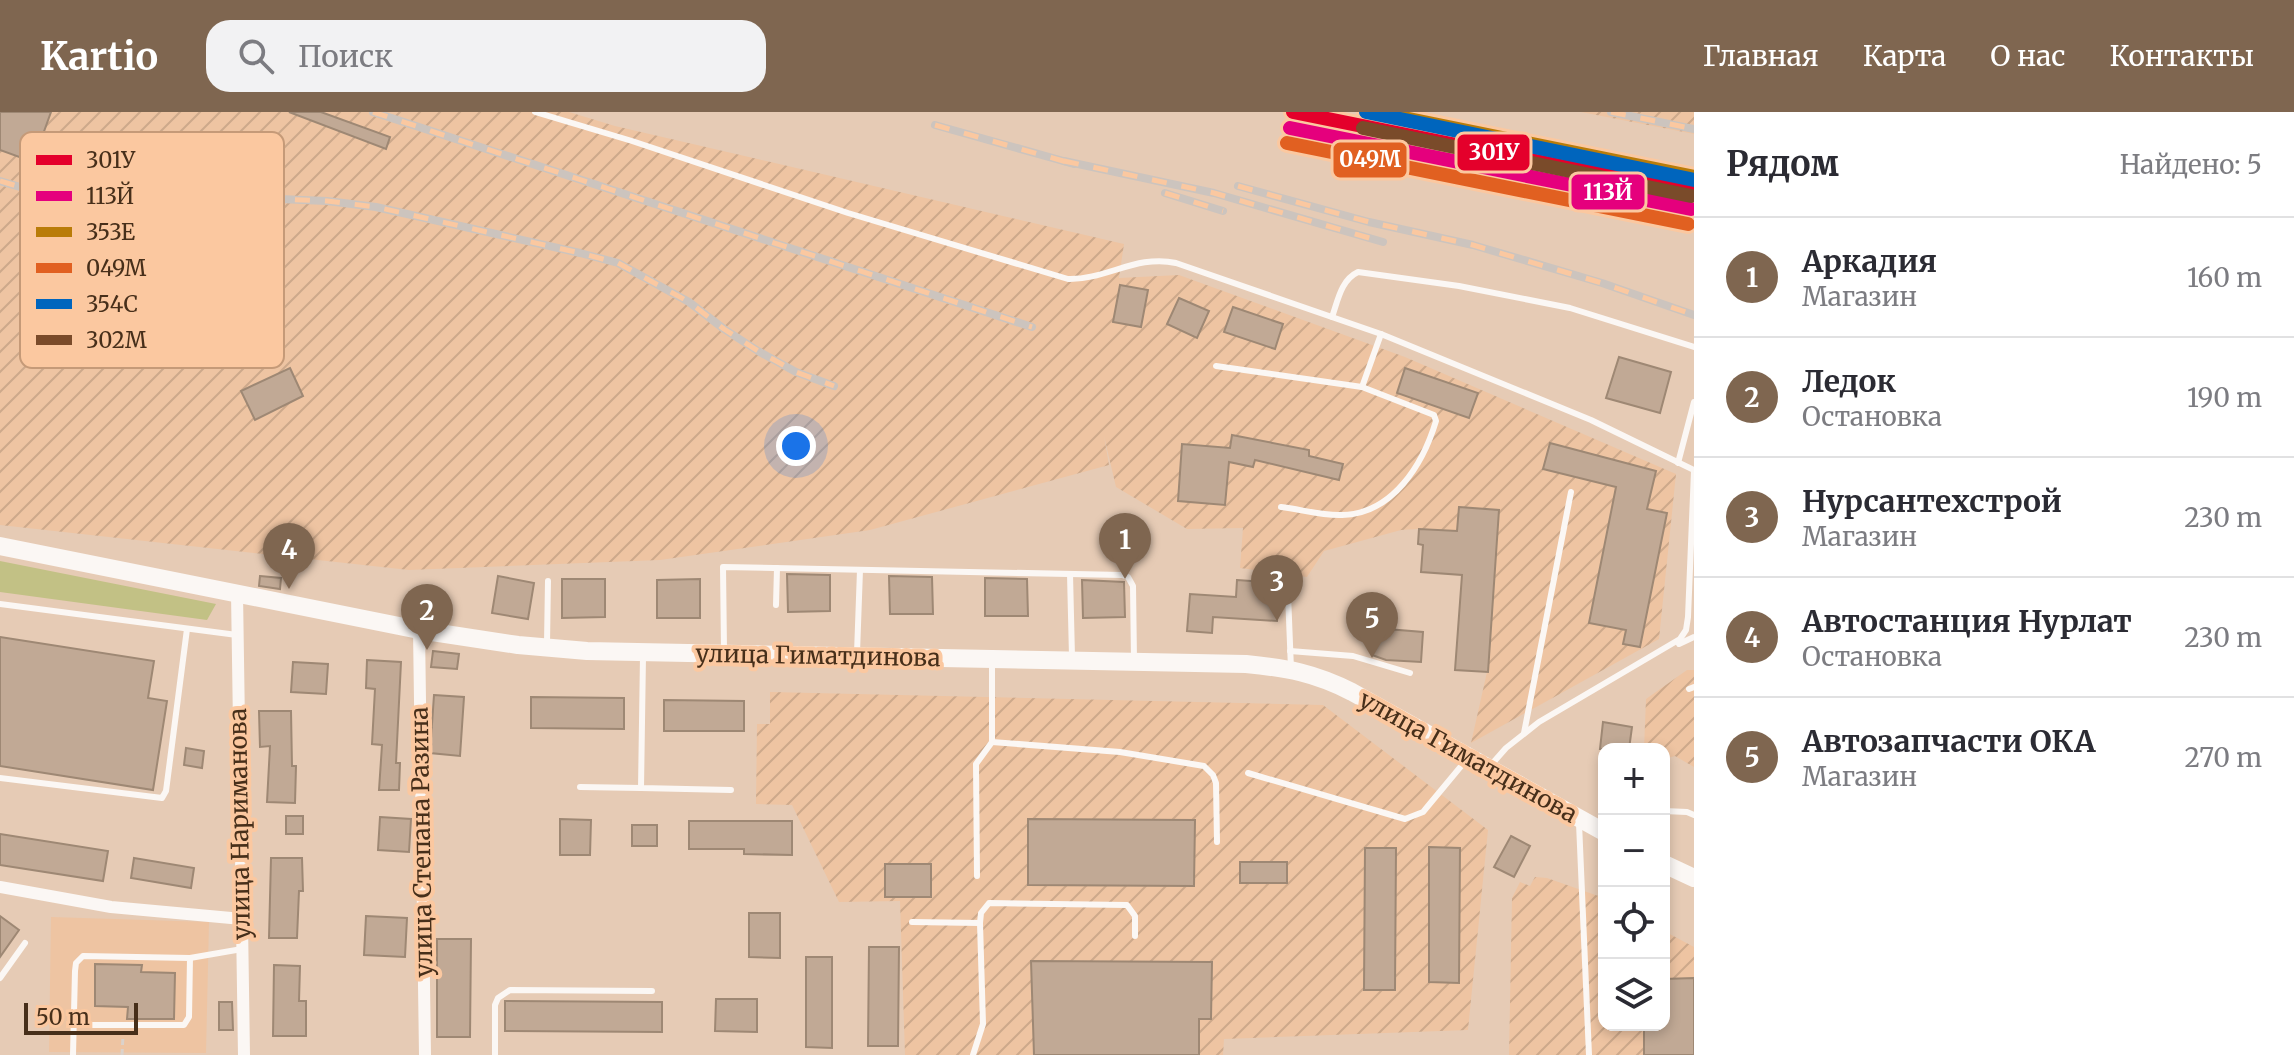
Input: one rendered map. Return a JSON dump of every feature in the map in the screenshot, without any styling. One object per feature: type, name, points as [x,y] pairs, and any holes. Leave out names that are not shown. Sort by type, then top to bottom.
[{"type":"main road","name":"улица Гиматдинова","points":[[0,546],[419,630],[547,647],[643,652],[1072,661],[1246,664],[1290,660],[1598,829]]},
{"type":"main road","points":[[1670,867],[1694,878]]},
{"type":"street","name":"улица Нариманова","points":[[237,593],[244,1055]]},
{"type":"street","name":"улица Степана Разина","points":[[419,630],[425,1055]]},
{"type":"street","points":[[0,887],[111,907],[242,919]]},
{"type":"lane","points":[[535,112],[848,213],[1068,279],[1096,277],[1135,263],[1164,260],[1381,334],[1591,420],[1694,471],[1688,617],[1686,630],[1671,647]]},
{"type":"lane","points":[[1332,317],[1344,284],[1358,272],[1459,286],[1540,302],[1604,318],[1694,347]]},
{"type":"lane","points":[[1362,387],[1381,334]]},
{"type":"lane","points":[[1216,366],[1362,387],[1434,415],[1436,421],[1420,457],[1401,488],[1380,505],[1342,515],[1281,507]]},
{"type":"lane","points":[[1678,463],[1694,402]]},
{"type":"lane","points":[[1524,733],[1571,492]]},
{"type":"lane","points":[[724,654],[723,567],[777,568],[1122,575],[1131,580],[1134,662]]},
{"type":"lane","points":[[776,605],[777,568]]},
{"type":"lane","points":[[857,656],[860,570]]},
{"type":"lane","points":[[1070,574],[1072,661]]},
{"type":"lane","points":[[547,647],[548,581]]},
{"type":"lane","points":[[1288,594],[1290,660],[1353,656],[1410,673]]},
{"type":"lane","points":[[0,604],[237,635]]},
{"type":"lane","points":[[0,778],[162,798],[166,791],[187,629]]},
{"type":"lane","points":[[1488,767],[1524,733],[1671,647],[1694,637]]},
{"type":"lane","points":[[641,788],[643,652]]},
{"type":"lane","points":[[977,876],[976,764],[992,742],[992,659]]},
{"type":"lane","points":[[992,742],[1120,752],[1204,766],[1216,783],[1217,842]]},
{"type":"lane","points":[[1248,773],[1405,819],[1423,812],[1469,757]]},
{"type":"lane","points":[[580,787],[731,790]]},
{"type":"lane","points":[[1670,811],[1694,815]]},
{"type":"lane","points":[[1579,818],[1589,1055]]},
{"type":"lane","points":[[973,1055],[983,1024],[981,913],[989,903],[1127,905],[1135,916],[1135,936]]},
{"type":"lane","points":[[912,922],[980,923]]},
{"type":"lane","points":[[0,978],[25,943]]},
{"type":"lane","points":[[73,1055],[75,971],[76,963],[83,956],[190,958],[242,949]]},
{"type":"lane","points":[[74,1025],[180,1027],[188,1022],[190,958]]},
{"type":"lane","points":[[495,1055],[495,1005],[498,998],[510,990],[652,991]]},
{"type":"path","points":[[122,1055],[123,1026]]},
{"type":"shaded area","points":[[0,112],[569,112],[615,126],[1124,244],[1119,278],[1179,275],[1405,357],[1676,474],[1659,639],[1471,743],[1487,672],[1455,670],[1462,575],[1421,572],[1423,545],[1418,544],[1419,529],[1401,530],[1324,551],[1307,577],[1240,568],[1243,528],[1187,529],[1116,487],[1104,436],[1109,465],[870,530],[660,560],[409,570],[0,525]]},
{"type":"shaded area","points":[[1581,112],[1694,112],[1694,134]]},
{"type":"shaded area","points":[[0,561],[216,604],[207,620],[0,592]]},
{"type":"shaded area","points":[[1687,670],[1694,670],[1694,767],[1675,756],[1670,757],[1670,743],[1644,743],[1646,699]]},
{"type":"shaded area","points":[[770,692],[1323,705],[1488,830],[1468,1030],[1224,1039],[1223,1055],[905,1055],[900,901],[839,902],[792,805],[756,804],[757,724],[770,724]]},
{"type":"shaded area","points":[[1535,877],[1547,878],[1598,896],[1598,1031],[1670,1031],[1670,934],[1694,947],[1694,1055],[1509,1055],[1512,898],[1520,882],[1530,886]]},
{"type":"shaded area","points":[[51,917],[209,922],[206,1053],[49,1052]]},
{"type":"building","points":[[0,112],[51,112],[44,132],[20,132],[20,157],[0,150]]},
{"type":"building","points":[[289,112],[321,112],[390,137],[386,149]]},
{"type":"building","points":[[1120,285],[1148,290],[1141,327],[1113,322]]},
{"type":"building","points":[[1179,298],[1209,311],[1197,338],[1167,324]]},
{"type":"building","points":[[1233,307],[1283,324],[1275,349],[1224,332]]},
{"type":"building","points":[[1619,357],[1671,372],[1660,413],[1606,398]]},
{"type":"building","points":[[290,368],[303,396],[255,420],[241,391]]},
{"type":"building","points":[[1405,368],[1478,393],[1469,418],[1397,393]]},
{"type":"building","points":[[1232,435],[1309,450],[1309,456],[1343,464],[1339,480],[1255,460],[1253,467],[1229,462],[1225,505],[1178,501],[1182,444],[1230,448]]},
{"type":"building","points":[[1550,443],[1656,471],[1647,509],[1667,513],[1640,647],[1623,644],[1626,630],[1589,623],[1616,487],[1543,469]]},
{"type":"building","points":[[1459,507],[1499,510],[1488,672],[1455,670],[1462,575],[1421,572],[1423,545],[1418,544],[1419,529],[1457,531]]},
{"type":"building","points":[[787,574],[830,575],[830,611],[788,612]]},
{"type":"building","points":[[260,576],[281,578],[280,589],[259,586]]},
{"type":"building","points":[[498,576],[534,583],[528,619],[492,613]]},
{"type":"building","points":[[889,576],[932,577],[933,614],[890,614]]},
{"type":"building","points":[[985,578],[1027,579],[1028,616],[985,616]]},
{"type":"building","points":[[562,579],[605,579],[605,617],[562,618]]},
{"type":"building","points":[[700,579],[700,618],[657,618],[657,580]]},
{"type":"building","points":[[1082,580],[1124,582],[1125,617],[1083,618]]},
{"type":"building","points":[[1237,580],[1280,583],[1277,621],[1213,617],[1212,633],[1187,631],[1190,594],[1236,597]]},
{"type":"building","points":[[1374,628],[1423,632],[1421,662],[1386,660],[1372,655]]},
{"type":"building","points":[[0,637],[154,661],[148,698],[167,701],[153,790],[0,766]]},
{"type":"building","points":[[433,651],[459,654],[457,669],[431,667]]},
{"type":"building","points":[[367,660],[401,662],[396,763],[400,763],[399,790],[379,790],[382,745],[372,744],[375,689],[366,688]]},
{"type":"building","points":[[293,662],[328,664],[326,694],[291,692]]},
{"type":"building","points":[[434,695],[464,697],[460,756],[430,753]]},
{"type":"building","points":[[531,697],[624,698],[624,729],[531,728]]},
{"type":"building","points":[[664,700],[744,701],[744,731],[664,731]]},
{"type":"building","points":[[259,711],[291,711],[292,766],[296,766],[295,803],[267,802],[270,746],[260,747]]},
{"type":"building","points":[[1603,722],[1632,727],[1630,743],[1601,743]]},
{"type":"building","points":[[186,748],[204,751],[202,768],[184,765]]},
{"type":"building","points":[[286,816],[303,816],[303,834],[286,834]]},
{"type":"building","points":[[380,817],[411,819],[409,852],[378,850]]},
{"type":"building","points":[[560,819],[591,820],[590,855],[560,855]]},
{"type":"building","points":[[1028,819],[1195,820],[1194,886],[1028,885]]},
{"type":"building","points":[[689,821],[792,821],[792,855],[744,854],[744,849],[689,849]]},
{"type":"building","points":[[632,825],[657,825],[657,846],[632,846]]},
{"type":"building","points":[[0,834],[108,851],[103,881],[0,865]]},
{"type":"building","points":[[1511,836],[1530,846],[1514,877],[1494,867]]},
{"type":"building","points":[[1429,847],[1460,848],[1459,983],[1429,982]]},
{"type":"building","points":[[1365,848],[1396,848],[1395,990],[1364,990]]},
{"type":"building","points":[[134,858],[194,868],[191,888],[131,878]]},
{"type":"building","points":[[271,858],[302,858],[303,891],[299,891],[297,938],[269,938]]},
{"type":"building","points":[[1240,862],[1287,862],[1287,883],[1240,883]]},
{"type":"building","points":[[885,864],[931,864],[931,897],[885,897]]},
{"type":"building","points":[[749,913],[780,913],[780,958],[749,957]]},
{"type":"building","points":[[0,916],[19,930],[0,957]]},
{"type":"building","points":[[366,916],[407,918],[405,957],[364,955]]},
{"type":"building","points":[[437,939],[471,939],[470,1037],[437,1037]]},
{"type":"building","points":[[869,947],[899,947],[898,1046],[868,1046]]},
{"type":"building","points":[[806,957],[832,957],[832,1048],[806,1047]]},
{"type":"building","points":[[1031,961],[1212,962],[1211,1019],[1199,1019],[1199,1055],[1034,1055]]},
{"type":"building","points":[[95,964],[142,965],[141,972],[175,973],[174,1019],[127,1019],[128,1007],[95,1006]]},
{"type":"building","points":[[274,965],[300,966],[299,1001],[306,1001],[306,1036],[273,1036]]},
{"type":"building","points":[[1694,978],[1694,1055],[1644,1055],[1644,1031],[1670,1031],[1670,979]]},
{"type":"building","points":[[716,999],[757,999],[757,1032],[715,1031]]},
{"type":"building","points":[[505,1001],[662,1002],[662,1032],[505,1031]]},
{"type":"building","points":[[219,1002],[232,1002],[233,1030],[219,1030]]},
{"type":"railway","points":[[373,112],[1032,327]]},
{"type":"railway","points":[[1611,112],[1694,129]]},
{"type":"railway","points":[[935,125],[1074,164]]},
{"type":"railway","points":[[1064,161],[1214,193],[1383,242]]},
{"type":"railway","points":[[1521,171],[1686,191]]},
{"type":"railway","points":[[0,181],[20,187]]},
{"type":"railway","points":[[1238,186],[1369,222],[1473,245],[1602,283],[1694,315]]},
{"type":"railway","points":[[1165,193],[1223,211]]},
{"type":"railway","points":[[284,199],[376,207],[618,263],[689,302],[758,351],[796,372],[834,386]]},
{"type":"railway","points":[[1688,220],[1694,221]]},
{"type":"transit line","name":"301У","points":[[1293,112],[1694,193]]},
{"type":"transit line","name":"354С","points":[[1366,112],[1694,180]]},
{"type":"transit line","name":"353Е","points":[[1374,112],[1694,177]]},
{"type":"transit line","name":"113Й","points":[[1290,128],[1691,209]]},
{"type":"transit line","name":"302М","points":[[1363,128],[1691,196]]},
{"type":"transit line","name":"049М","points":[[1287,143],[1688,224]]},
{"type":"place","name":"Аркадия","points":[[1125,579]]},
{"type":"place","name":"Автостанция Нурлат","points":[[289,589]]},
{"type":"place","name":"Нурсантехстрой","points":[[1277,621]]},
{"type":"place","name":"Ледок","points":[[427,650]]},
{"type":"place","name":"Автозапчасти ОКА","points":[[1372,658]]}]
